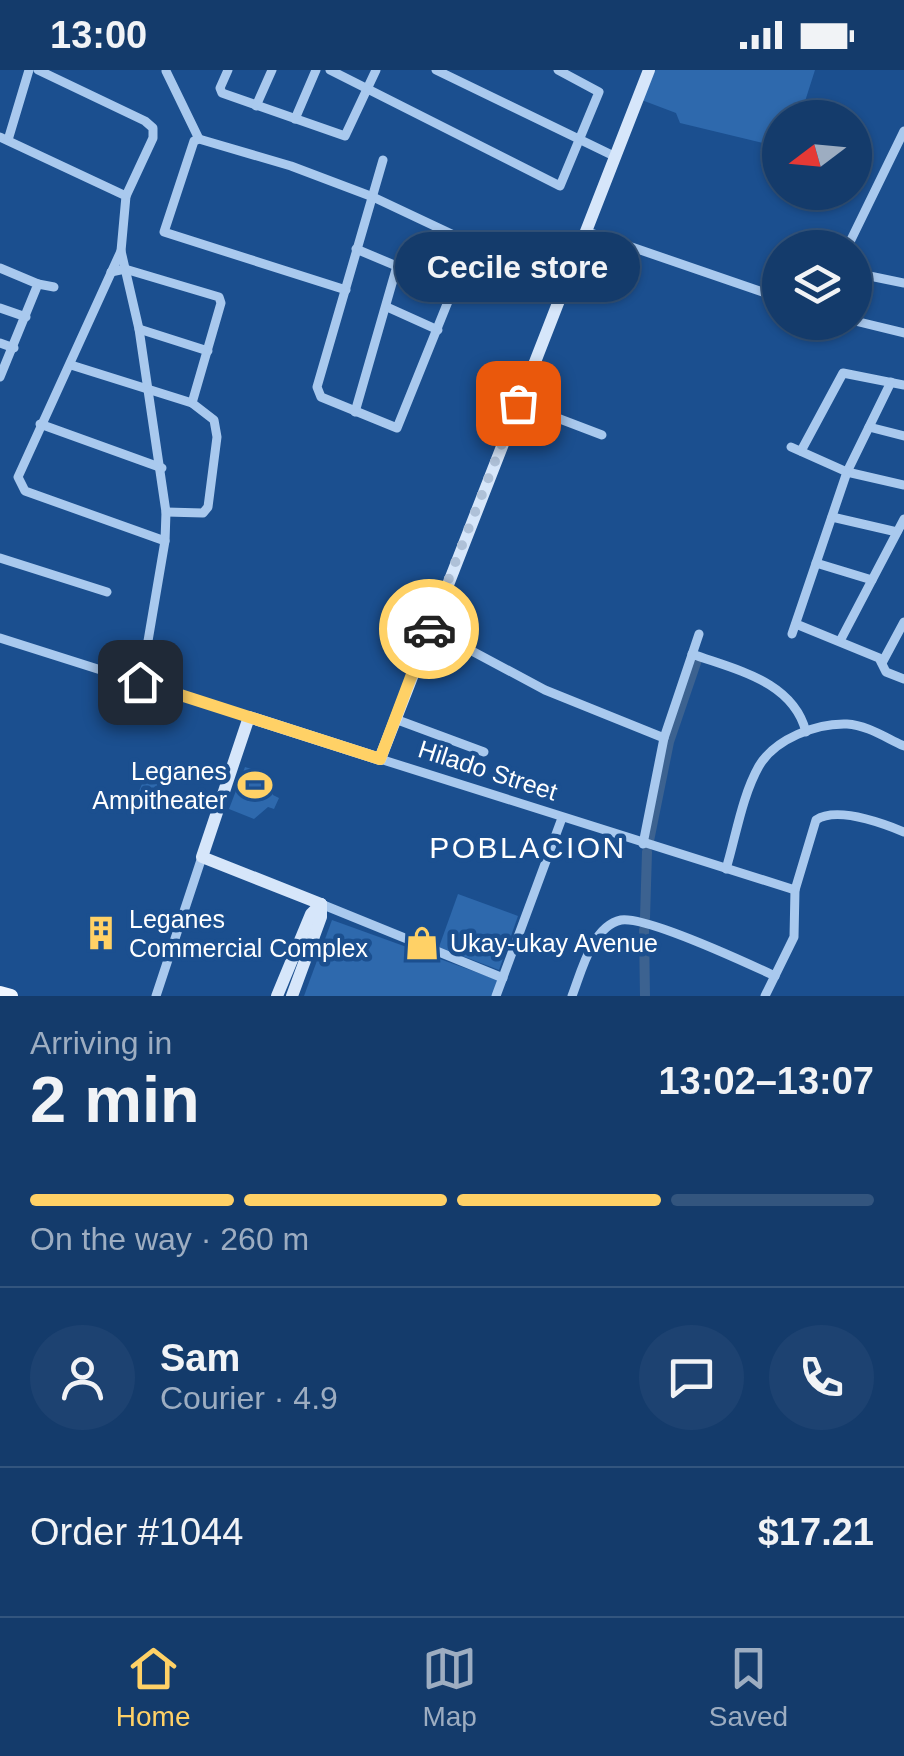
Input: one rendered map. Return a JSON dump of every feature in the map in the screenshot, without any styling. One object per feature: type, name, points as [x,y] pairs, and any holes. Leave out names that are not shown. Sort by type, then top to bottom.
[{"type":"main road","points":[[380,759],[649,70]]},
{"type":"main road","points":[[249,717],[202,857],[321,904]]},
{"type":"main road","name":"Hilado Street","points":[[249,717],[380,759]]},
{"type":"main road","points":[[277,996],[311,914],[321,904]]},
{"type":"main road","points":[[292,996],[321,917],[321,904]]},
{"type":"main road","points":[[0,993],[12,996]]},
{"type":"street","points":[[30,70],[4,139],[126,196]]},
{"type":"street","points":[[38,70],[153,128],[153,138],[126,196],[121,251],[139,329],[166,512],[165,542],[140,682]]},
{"type":"street","points":[[228,70],[220,88],[222,93],[347,136],[376,70]]},
{"type":"street","points":[[256,106],[272,70]]},
{"type":"street","points":[[294,119],[316,70]]},
{"type":"street","points":[[330,70],[560,186],[599,91],[558,70]]},
{"type":"street","points":[[436,70],[616,158]]},
{"type":"street","points":[[166,71],[199,138],[291,166],[373,197],[564,287]]},
{"type":"street","points":[[856,230],[904,131]]},
{"type":"street","points":[[199,138],[194,141],[164,232],[346,290]]},
{"type":"street","points":[[383,160],[317,387],[321,398],[398,428],[472,242]]},
{"type":"street","points":[[588,232],[762,292]]},
{"type":"street","points":[[356,249],[454,290]]},
{"type":"street","points":[[121,251],[18,477],[25,490],[165,542]]},
{"type":"street","points":[[355,412],[397,266]]},
{"type":"street","points":[[0,268],[54,288]]},
{"type":"street","points":[[111,272],[125,269],[219,298],[192,404]]},
{"type":"street","points":[[872,275],[902,279]]},
{"type":"street","points":[[0,377],[38,284]]},
{"type":"street","points":[[387,307],[438,330]]},
{"type":"street","points":[[0,308],[26,316]]},
{"type":"street","points":[[872,325],[904,333]]},
{"type":"street","points":[[139,329],[208,350]]},
{"type":"street","points":[[0,343],[14,348]]},
{"type":"street","points":[[71,365],[192,404],[214,420],[217,438],[208,507],[197,514],[166,512]]},
{"type":"street","points":[[904,385],[843,373],[796,449],[847,472],[904,484]]},
{"type":"street","points":[[891,382],[847,472],[794,629],[840,641],[882,663],[886,672],[904,679]]},
{"type":"street","points":[[518,403],[602,435]]},
{"type":"street","points":[[40,424],[162,468]]},
{"type":"street","points":[[870,427],[904,436]]},
{"type":"street","points":[[832,517],[897,532]]},
{"type":"street","points":[[840,641],[904,520]]},
{"type":"street","points":[[0,558],[106,592]]},
{"type":"street","points":[[816,563],[872,580]]},
{"type":"street","points":[[882,663],[904,622]]},
{"type":"street","points":[[429,628],[546,690],[664,738]]},
{"type":"street","points":[[642,844],[664,738],[700,634]]},
{"type":"street","name":"Hilado Street","points":[[0,638],[249,717]]},
{"type":"street","points":[[692,654],[757,678],[783,693],[793,702],[806,732]]},
{"type":"street","points":[[395,720],[484,752]]},
{"type":"street","points":[[726,869],[760,763],[784,741],[806,732],[852,725],[904,746]]},
{"type":"street","name":"Hilado Street","points":[[380,759],[795,890]]},
{"type":"street","points":[[766,996],[794,937],[795,890],[816,820],[821,816],[874,820],[904,832]]},
{"type":"street","points":[[496,996],[562,818]]},
{"type":"street","points":[[156,996],[202,857]]},
{"type":"street","points":[[321,904],[503,978]]},
{"type":"street","points":[[572,996],[588,954],[604,931],[620,920],[640,922],[712,947],[774,976]]},
{"type":"shaded area","points":[[651,70],[815,70],[805,100],[762,100],[762,143],[680,123],[676,113],[639,99]]},
{"type":"shaded area","points":[[149,766],[170,775],[158,807],[136,799]]},
{"type":"shaded area","name":"Leganes Ampitheater","points":[[245,767],[271,775],[273,795],[279,798],[274,809],[268,807],[254,819],[229,809]]},
{"type":"shaded area","points":[[458,894],[518,916],[499,970],[439,947]]},
{"type":"shaded area","points":[[332,920],[498,980],[492,996],[304,996]]},
{"type":"waterway","points":[[649,841],[669,742],[697,660]]},
{"type":"waterway","points":[[645,918],[647,852]]},
{"type":"waterway","points":[[644,930],[645,996]]},
{"type":"way so far","points":[[429,629],[518,403]]},
{"type":"place","name":"Cecile store","points":[[518,403]]},
{"type":"place","name":"Leganes Ampitheater","points":[[255,785]]},
{"type":"place","name":"Leganes Commercial Complex","points":[[101,933]]},
{"type":"place","name":"Ukay-ukay Avenue","points":[[422,943]]},
{"type":"district","name":"POBLACION","points":[[528,848]]},
{"type":"route","points":[[140,682],[380,759],[429,629]]}]
